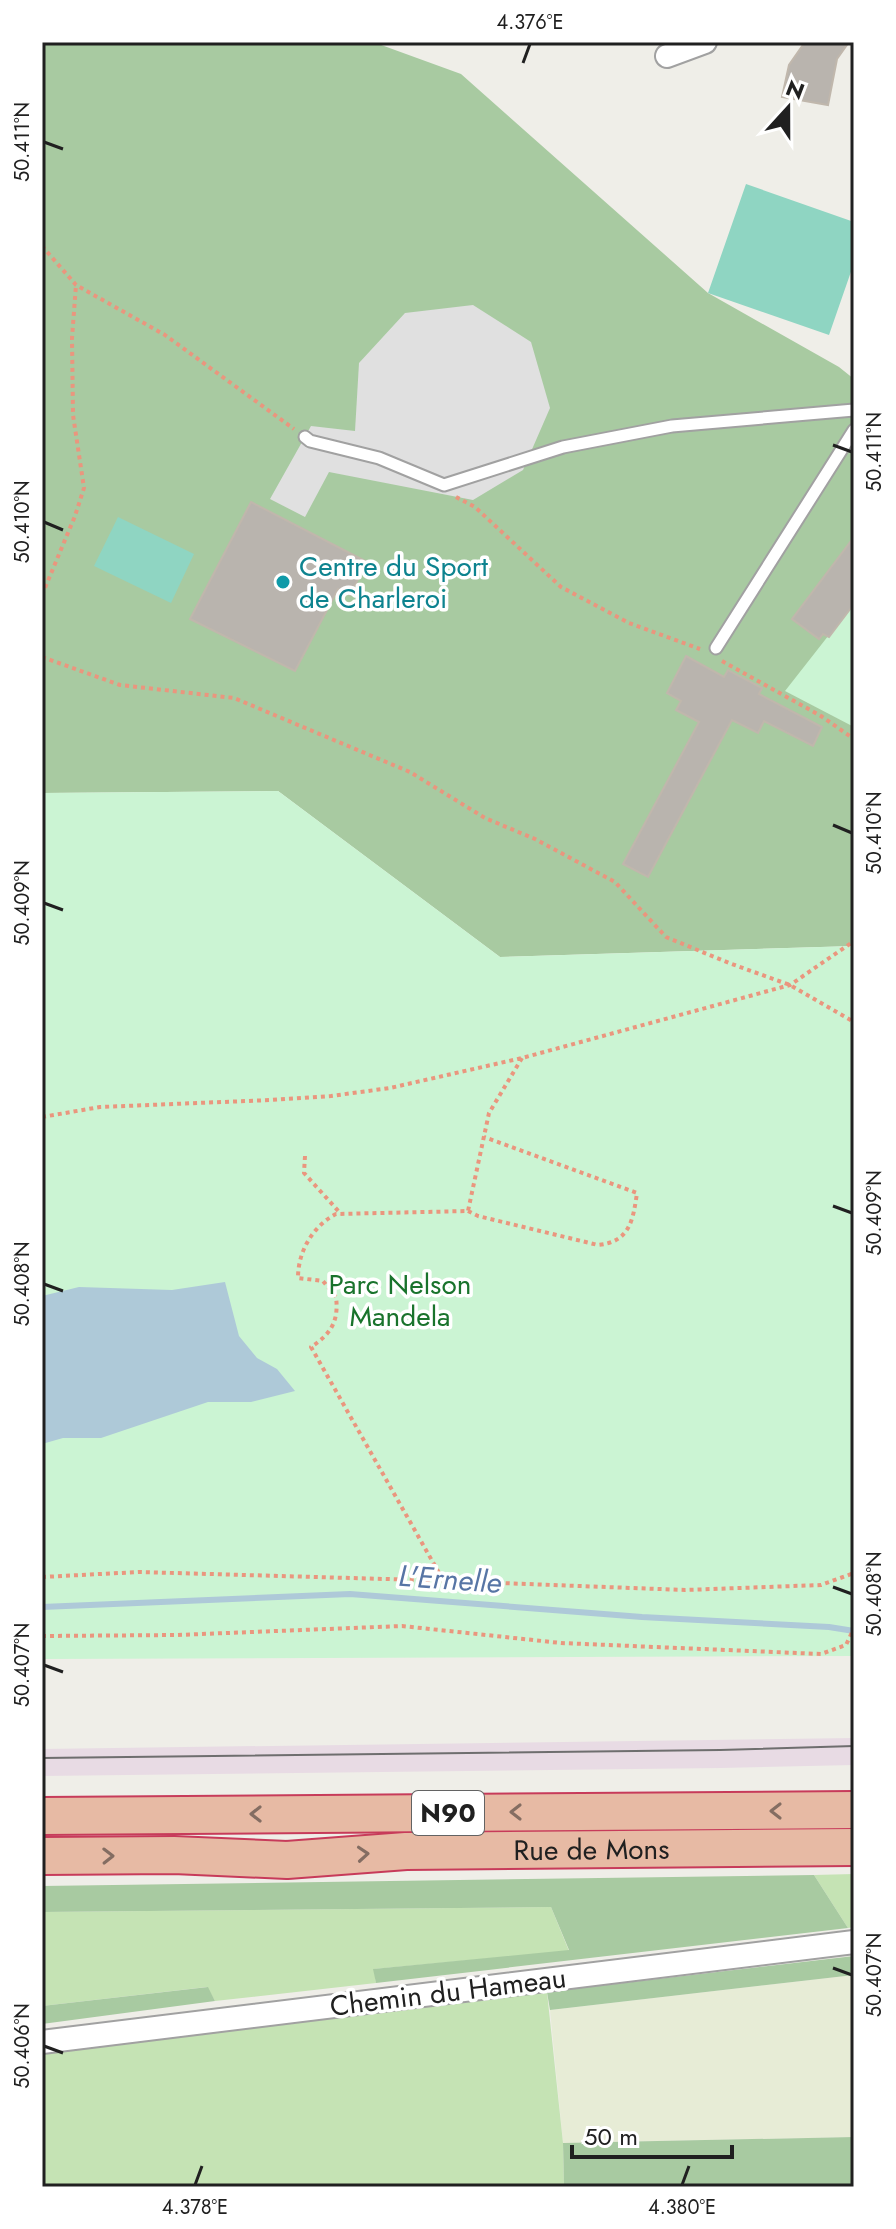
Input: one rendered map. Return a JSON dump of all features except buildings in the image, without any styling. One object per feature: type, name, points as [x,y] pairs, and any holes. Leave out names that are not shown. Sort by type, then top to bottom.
[{"type":"highway","name":"Rue de Mons","points":[[42,1816],[854,1810]]},
{"type":"highway","name":"Rue de Mons","points":[[42,1856],[174,1855],[287,1860],[406,1851],[854,1847]]},
{"type":"street","points":[[667,56],[705,42]]},
{"type":"street","name":"Chemin du Hameau","points":[[42,2042],[854,1942]]},
{"type":"lane","points":[[305,437],[310,441],[379,458],[444,485],[563,447],[672,426],[854,410]]},
{"type":"lane","points":[[713,651],[854,430]]},
{"type":"path","points":[[42,246],[76,285],[165,335],[305,437]]},
{"type":"path","points":[[42,595],[84,488],[73,415],[72,338],[76,285]]},
{"type":"path","points":[[448,493],[475,507],[561,587],[629,623],[713,651]]},
{"type":"path","points":[[42,657],[120,685],[234,698],[410,772],[485,818],[535,839],[615,882],[666,937],[790,985],[854,1022]]},
{"type":"path","points":[[723,661],[821,716],[854,739]]},
{"type":"path","points":[[42,1117],[100,1107],[257,1101],[390,1088],[522,1058],[790,985],[854,941]]},
{"type":"path","points":[[468,1211],[489,1113],[522,1058]]},
{"type":"path","points":[[443,1580],[311,1347],[326,1337],[336,1320],[336,1297],[323,1281],[298,1278],[298,1268],[313,1232],[324,1220],[336,1214],[468,1211],[598,1245],[617,1241],[626,1232],[637,1193],[484,1137]]},
{"type":"path","points":[[305,1156],[304,1173],[341,1214]]},
{"type":"path","points":[[42,1577],[139,1572],[685,1590],[821,1585],[854,1573]]},
{"type":"path","points":[[42,1636],[177,1635],[402,1626],[561,1643],[821,1654],[846,1645],[854,1628]]},
{"type":"shaded area","points":[[473,305],[531,342],[550,408],[523,470],[473,500],[329,472],[305,517],[270,499],[311,426],[355,431],[359,363],[405,313]]},
{"type":"shaded area","points":[[854,1738],[854,1765],[42,1776],[42,1749]]},
{"type":"green space","points":[[42,42],[373,42],[461,74],[708,293],[839,367],[854,379],[854,946],[500,957],[278,791],[42,793]]},
{"type":"green space","points":[[746,184],[854,222],[854,263],[829,335],[708,293]]},
{"type":"green space","points":[[118,517],[194,554],[171,603],[94,566]]},
{"type":"green space","points":[[854,603],[854,727],[785,691]]},
{"type":"green space","name":"Parc Nelson Mandela","points":[[278,791],[500,957],[854,946],[854,1656],[42,1659],[42,793]]},
{"type":"green space","points":[[854,1874],[854,1927],[848,1928],[814,1875]]},
{"type":"green space","points":[[814,1875],[848,1928],[376,1983],[373,1969],[569,1950],[551,1907],[42,1912],[42,1886]]},
{"type":"green space","points":[[551,1907],[569,1951],[374,1969],[376,1983],[215,2001],[207,1987],[42,2006],[42,1912]]},
{"type":"green space","points":[[854,1956],[854,1975],[550,2010],[547,1992]]},
{"type":"green space","points":[[854,1975],[854,2137],[563,2143],[550,2010]]},
{"type":"green space","points":[[208,1987],[215,2001],[42,2024],[42,2006]]},
{"type":"green space","points":[[547,1992],[563,2143],[564,2187],[42,2187],[42,2054]]},
{"type":"green space","points":[[854,2137],[854,2187],[564,2187],[563,2143]]},
{"type":"water","points":[[225,1282],[239,1336],[257,1358],[277,1369],[295,1391],[251,1402],[208,1402],[101,1438],[63,1438],[42,1444],[42,1296],[79,1287],[172,1290]]},
{"type":"waterway","name":"L'Ernelle","points":[[42,1607],[350,1594],[854,1631]]},
{"type":"tram line","points":[[42,1758],[854,1746]]},
{"type":"place","name":"Centre du Sport de Charleroi","points":[[283,582]]}]
